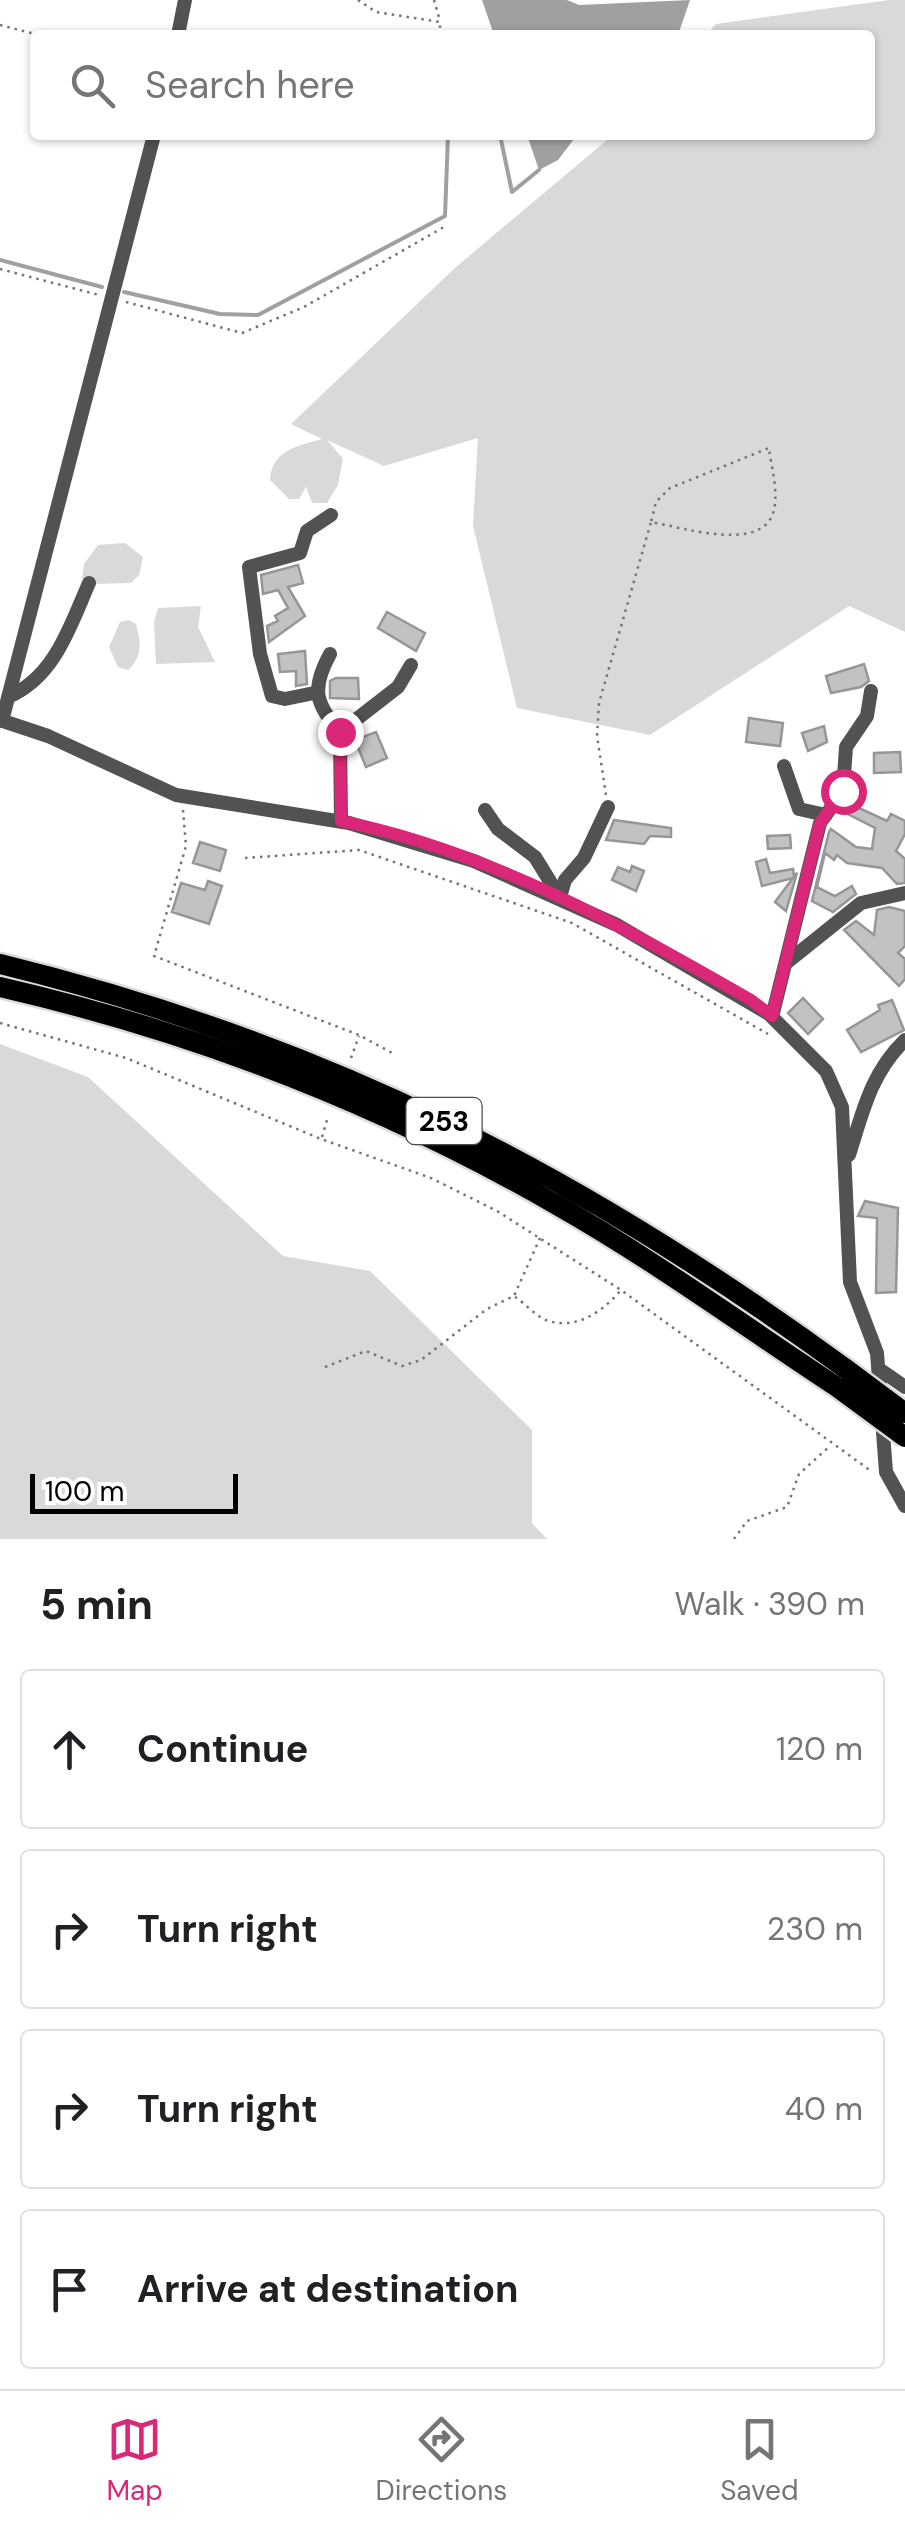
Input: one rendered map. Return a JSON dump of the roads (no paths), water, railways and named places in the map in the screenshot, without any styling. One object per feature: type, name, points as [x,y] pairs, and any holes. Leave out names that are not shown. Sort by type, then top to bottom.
[{"type":"highway","name":"253","points":[[0,964],[200,1020],[385,1092],[542,1171],[759,1306],[905,1436]]},
{"type":"highway","name":"253","points":[[0,987],[209,1045],[376,1112],[558,1205],[905,1413]]},
{"type":"street","points":[[179,30],[185,0]]},
{"type":"street","points":[[153,140],[1,720],[48,736],[176,795],[341,821],[474,861],[560,896],[725,985],[772,1016],[802,1044],[835,1088],[842,1107],[850,1282],[871,1334],[879,1369],[882,1453],[890,1481],[905,1506]]},
{"type":"street","points":[[314,693],[285,699],[272,696],[260,654],[249,567],[300,553],[307,531],[331,515]]},
{"type":"street","points":[[8,696],[30,688],[54,658],[89,582]]},
{"type":"street","points":[[330,654],[314,693],[318,706],[340,732],[341,821]]},
{"type":"street","points":[[340,732],[398,688],[410,665]]},
{"type":"street","points":[[772,1016],[826,815],[843,791],[846,747],[867,716],[872,690]]},
{"type":"street","points":[[784,766],[799,809],[826,815]]},
{"type":"street","points":[[560,896],[565,880],[584,858],[608,807]]},
{"type":"street","points":[[485,810],[498,829],[535,857],[560,896]]},
{"type":"street","points":[[786,962],[861,904],[905,893]]},
{"type":"street","points":[[844,1170],[872,1081],[883,1061],[905,1040]]},
{"type":"street","points":[[879,1369],[905,1387]]},
{"type":"waterway","points":[[124,292],[220,314],[258,315],[445,216],[448,140]]},
{"type":"waterway","points":[[501,140],[512,192],[539,170]]},
{"type":"waterway","points":[[0,260],[102,287]]}]
